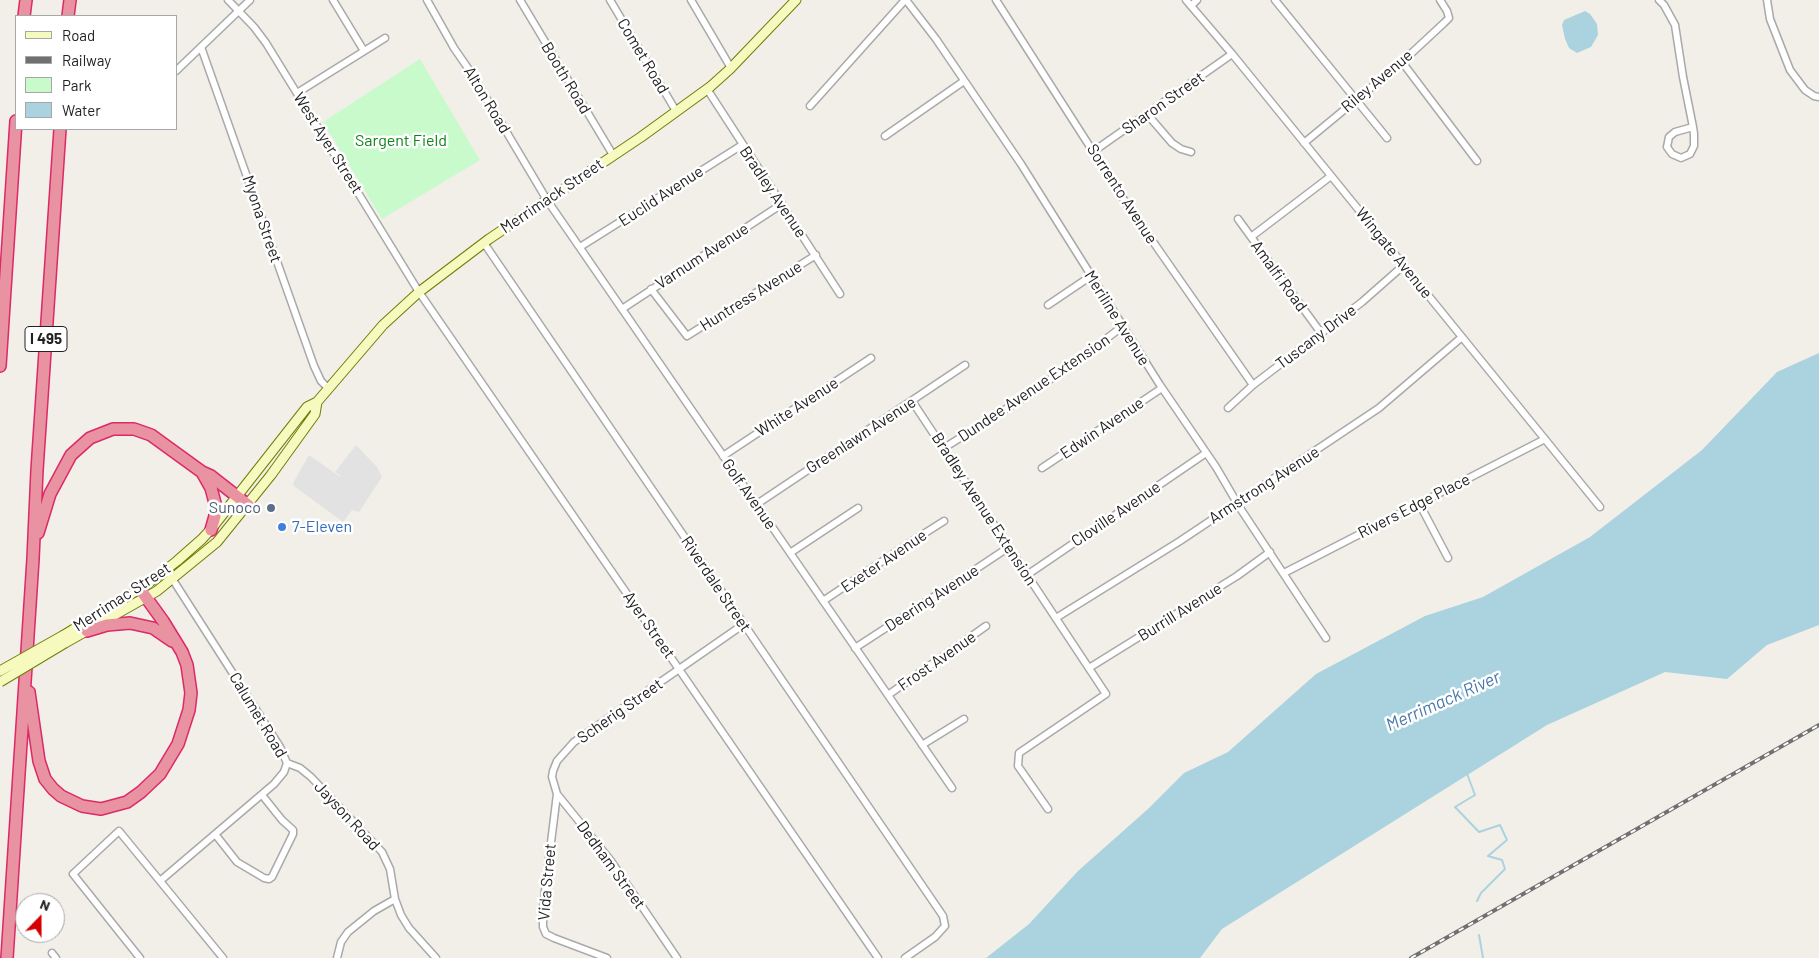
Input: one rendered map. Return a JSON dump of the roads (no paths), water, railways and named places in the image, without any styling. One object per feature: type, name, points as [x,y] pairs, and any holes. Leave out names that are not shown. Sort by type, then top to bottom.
[{"type":"highway","points":[[24,15],[26,0]]},
{"type":"highway","points":[[68,15],[70,0]]},
{"type":"highway","name":"I 495","points":[[0,366],[15,130]]},
{"type":"highway","name":"I 495","points":[[7,958],[60,130]]},
{"type":"highway","points":[[34,549],[50,494],[71,455],[90,438],[113,429],[134,429],[158,439],[202,472],[211,476],[248,505]]},
{"type":"highway","points":[[202,472],[211,488],[215,503],[215,516],[211,530]]},
{"type":"highway","points":[[26,673],[39,761],[46,779],[53,789],[82,806],[102,809],[126,802],[141,792],[160,774],[178,744],[189,710],[191,693],[187,665],[182,652],[143,593]]},
{"type":"highway","points":[[87,631],[117,624],[137,624],[161,632],[176,644]]},
{"type":"main road","name":"Merrimack Street","points":[[317,402],[383,325],[419,292],[484,243],[707,89],[731,68],[793,1]]},
{"type":"main road","name":"Merrimac Street","points":[[0,682],[64,639],[87,631],[143,593],[211,530],[307,407],[317,402]]},
{"type":"main road","name":"Merrimac Street","points":[[0,671],[64,639],[143,593],[173,580],[217,542],[248,505],[315,414],[317,402]]},
{"type":"street","name":"West Ayer Street","points":[[228,0],[261,36],[419,292]]},
{"type":"street","points":[[178,69],[250,0]]},
{"type":"street","points":[[333,0],[364,51]]},
{"type":"street","name":"Alton Road","points":[[427,0],[454,48],[472,74],[547,200]]},
{"type":"street","name":"Booth Road","points":[[520,0],[613,155]]},
{"type":"street","name":"Comet Road","points":[[610,0],[676,112]]},
{"type":"street","points":[[691,0],[731,68]]},
{"type":"street","points":[[810,106],[906,0]]},
{"type":"street","name":"Meriline Avenue","points":[[906,0],[936,39],[1021,164],[1162,388],[1326,638]]},
{"type":"street","name":"Sorrento Avenue","points":[[996,0],[1156,246],[1253,385]]},
{"type":"street","points":[[1188,3],[1197,0]]},
{"type":"street","points":[[1275,0],[1387,138]]},
{"type":"street","name":"Riley Avenue","points":[[1304,142],[1402,62],[1449,18],[1440,0]]},
{"type":"street","points":[[1659,0],[1671,15],[1675,26],[1693,126],[1695,140],[1691,152],[1681,158],[1672,154],[1667,146],[1669,137],[1675,132],[1693,126]]},
{"type":"street","points":[[1767,0],[1770,19],[1790,70],[1805,90],[1819,97]]},
{"type":"street","name":"Wingate Avenue","points":[[1188,3],[1332,176],[1600,507]]},
{"type":"street","points":[[297,93],[385,38]]},
{"type":"street","name":"Myona Street","points":[[201,47],[318,378],[328,388]]},
{"type":"street","name":"Sharon Street","points":[[1094,151],[1232,54]]},
{"type":"street","points":[[1402,62],[1477,161]]},
{"type":"street","points":[[885,136],[964,81]]},
{"type":"street","name":"Bradley Avenue","points":[[707,89],[840,294]]},
{"type":"street","points":[[1147,114],[1172,143],[1181,149],[1191,152]]},
{"type":"street","name":"Euclid Avenue","points":[[580,247],[742,145]]},
{"type":"street","points":[[1251,237],[1332,176]]},
{"type":"street","name":"Golf Avenue","points":[[547,200],[952,788]]},
{"type":"street","name":"Varnum Avenue","points":[[622,309],[782,204]]},
{"type":"street","name":"Amalfi Road","points":[[1238,219],[1321,333]]},
{"type":"street","name":"Riverdale Street","points":[[484,243],[943,916],[945,926],[935,937],[905,958]]},
{"type":"street","name":"Huntress Avenue","points":[[651,289],[687,336],[816,256]]},
{"type":"street","name":"Tuscany Drive","points":[[1228,408],[1253,385],[1362,302],[1404,265]]},
{"type":"street","points":[[1048,305],[1091,276]]},
{"type":"street","name":"Ayer Street","points":[[419,292],[878,958]]},
{"type":"street","name":"Dundee Avenue Extension","points":[[944,448],[1020,400],[1077,361],[1123,326]]},
{"type":"street","name":"Armstrong Avenue","points":[[1056,618],[1167,549],[1379,408],[1462,336]]},
{"type":"street","name":"White Avenue","points":[[723,456],[871,358]]},
{"type":"street","name":"Greenlawn Avenue","points":[[756,504],[965,366]]},
{"type":"street","name":"Edwin Avenue","points":[[1042,468],[1162,388]]},
{"type":"street","name":"Bradley Avenue Extension","points":[[912,401],[1056,618]]},
{"type":"street","name":"Rivers Edge Place","points":[[1284,573],[1545,439]]},
{"type":"street","name":"Cloville Avenue","points":[[1027,575],[1206,453]]},
{"type":"street","points":[[1419,503],[1448,558]]},
{"type":"street","points":[[790,553],[858,508]]},
{"type":"street","name":"Exeter Avenue","points":[[823,601],[906,544],[944,521]]},
{"type":"street","name":"Deering Avenue","points":[[855,648],[958,582],[1009,546]]},
{"type":"street","name":"Burrill Avenue","points":[[1088,668],[1237,576],[1270,552]]},
{"type":"street","name":"Calumet Road","points":[[160,881],[262,794],[282,775],[287,763],[280,747],[166,570]]},
{"type":"street","points":[[1048,809],[1018,766],[1018,758],[1023,748],[1106,694],[1056,618]]},
{"type":"street","name":"Scherig Street","points":[[553,771],[557,761],[574,742],[744,624]]},
{"type":"street","name":"Frost Avenue","points":[[888,695],[986,626]]},
{"type":"street","points":[[922,745],[964,719]]},
{"type":"street","name":"Jayson Road","points":[[287,763],[296,766],[308,774],[379,850],[390,869],[395,899],[404,921],[436,958]]},
{"type":"street","name":"Dedham Street","points":[[553,771],[552,777],[557,794],[611,861],[677,958]]},
{"type":"street","points":[[216,834],[238,862],[264,878],[269,879],[272,877],[293,834],[293,830],[282,820],[262,794]]},
{"type":"street","name":"Vida Street","points":[[557,794],[543,907],[543,927],[546,934],[554,938],[607,958]]},
{"type":"street","points":[[140,958],[73,874],[119,831],[223,958]]},
{"type":"street","points":[[337,958],[339,947],[348,932],[374,911],[395,899]]},
{"type":"water","points":[[1585,11],[1590,14],[1597,24],[1598,35],[1591,47],[1577,53],[1569,48],[1562,25],[1564,20]]},
{"type":"water","name":"Merrimack River","points":[[1819,353],[1819,625],[1767,645],[1727,679],[1665,672],[1547,725],[1222,929],[1200,958],[986,958],[1029,924],[1078,871],[1148,809],[1184,773],[1228,752],[1316,674],[1425,616],[1483,597],[1590,537],[1702,450],[1777,372]]},
{"type":"waterway","points":[[1466,771],[1475,795],[1455,807],[1479,832],[1500,825],[1507,840],[1488,856],[1502,860],[1505,869],[1481,893],[1477,901]]},
{"type":"waterway","points":[[1479,935],[1483,958]]},
{"type":"railway","points":[[1411,958],[1819,725]]},
{"type":"place","name":"Sunoco","points":[[271,508]]},
{"type":"place","name":"7-Eleven","points":[[282,527]]},
{"type":"park label","name":"Sargent Field","points":[[401,141]]}]
